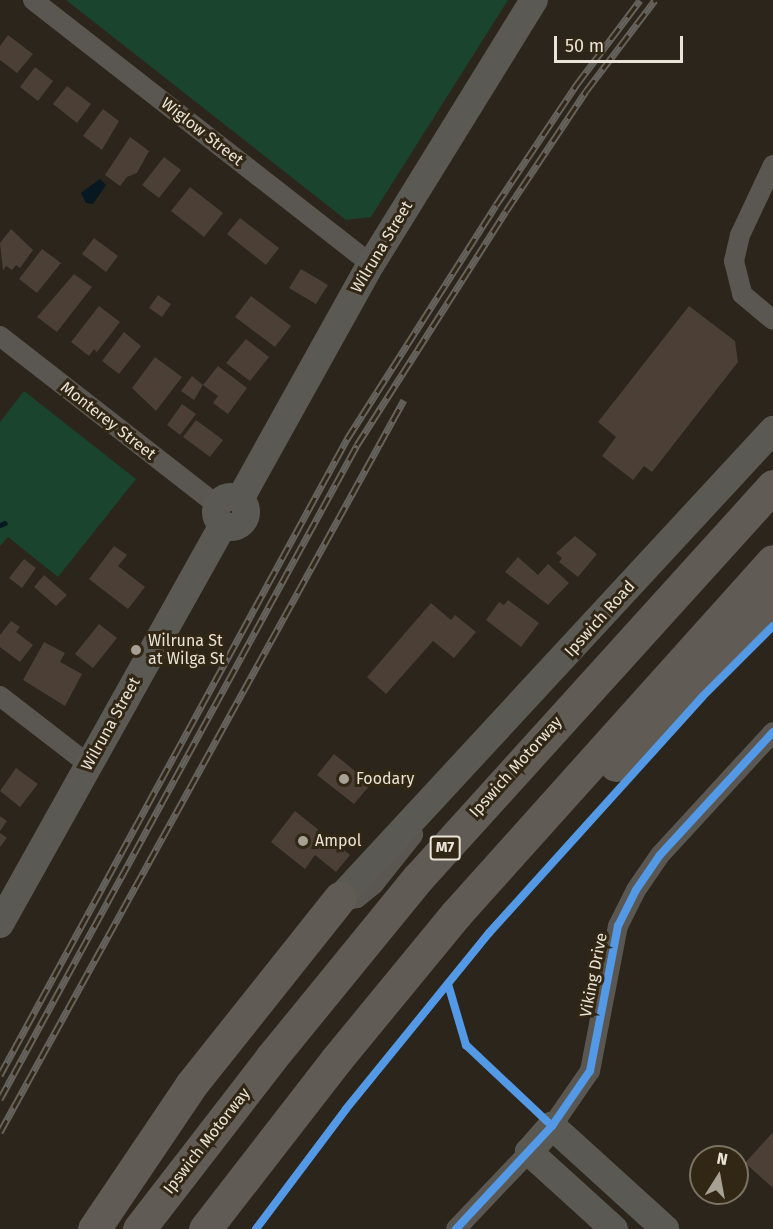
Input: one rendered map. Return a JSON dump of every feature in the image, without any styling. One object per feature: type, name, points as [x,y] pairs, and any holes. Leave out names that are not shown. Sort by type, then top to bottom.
[{"type":"highway","name":"Ipswich Motorway","points":[[139,1229],[271,1058],[418,878],[773,486]]},
{"type":"highway","points":[[205,1229],[336,1060],[541,817],[773,561]]},
{"type":"highway","points":[[541,817],[577,805],[773,602]]},
{"type":"highway","points":[[94,1229],[191,1085],[340,898]]},
{"type":"main road","name":"Wilruna Street","points":[[0,924],[227,510],[371,264],[534,0]]},
{"type":"main road","name":"Ipswich Road","points":[[340,898],[408,822],[428,807],[773,430]]},
{"type":"main road","name":"Viking Drive","points":[[529,1152],[552,1126]]},
{"type":"main road","points":[[552,1126],[664,1229]]},
{"type":"main road","points":[[529,1152],[614,1229]]},
{"type":"street","name":"Wiglow Street","points":[[33,0],[371,264]]},
{"type":"street","points":[[773,165],[740,235],[734,261],[742,294],[773,320]]},
{"type":"street","name":"Monterey Street","points":[[0,336],[227,510]]},
{"type":"street","points":[[0,696],[88,764]]},
{"type":"street","name":"Viking Drive","points":[[552,1126],[590,1071],[613,945],[636,890],[660,855],[773,732]]},
{"type":"street","name":"Viking Drive","points":[[456,1229],[529,1152]]},
{"type":"green space","points":[[66,0],[508,0],[371,217],[346,220]]},
{"type":"green space","points":[[24,391],[136,479],[58,577],[8,537],[0,546],[0,422]]},
{"type":"water","points":[[100,179],[106,185],[93,204],[86,203],[81,193]]},
{"type":"building","points":[[8,35],[33,54],[17,73],[0,60],[0,46]]},
{"type":"building","points":[[35,67],[53,81],[38,101],[20,87]]},
{"type":"building","points":[[67,86],[91,104],[77,123],[53,104]]},
{"type":"building","points":[[103,109],[119,121],[102,150],[83,136]]},
{"type":"building","points":[[130,137],[149,151],[137,173],[127,177],[120,186],[105,175]]},
{"type":"building","points":[[164,157],[181,170],[159,198],[142,185]]},
{"type":"building","points":[[190,187],[223,213],[204,237],[171,211]]},
{"type":"building","points":[[240,218],[279,248],[266,265],[227,234]]},
{"type":"building","points":[[11,229],[33,250],[20,268],[16,265],[12,270],[6,266],[3,271],[0,243]]},
{"type":"building","points":[[94,238],[118,256],[106,272],[82,254]]},
{"type":"building","points":[[42,249],[61,263],[37,293],[19,279]]},
{"type":"building","points":[[301,269],[328,285],[316,304],[289,288]]},
{"type":"building","points":[[74,274],[92,287],[57,332],[37,317]]},
{"type":"building","points":[[158,295],[171,304],[162,317],[149,308]]},
{"type":"building","points":[[251,296],[291,326],[275,347],[235,317]]},
{"type":"building","points":[[99,306],[120,322],[97,352],[94,349],[89,356],[71,342]]},
{"type":"building","points":[[689,306],[735,341],[738,362],[652,472],[644,466],[633,480],[602,456],[616,437],[598,422]]},
{"type":"building","points":[[124,332],[141,346],[119,374],[102,361]]},
{"type":"building","points":[[246,339],[269,357],[250,381],[226,363]]},
{"type":"building","points":[[155,357],[182,377],[156,411],[132,388]]},
{"type":"building","points":[[218,366],[247,388],[228,414],[213,403],[218,396],[203,385]]},
{"type":"building","points":[[192,376],[203,385],[194,400],[181,391]]},
{"type":"building","points":[[182,404],[196,414],[180,435],[167,425]]},
{"type":"building","points":[[196,420],[223,440],[210,457],[183,437]]},
{"type":"building","points":[[575,536],[597,554],[578,577],[559,562],[562,558],[556,553]]},
{"type":"building","points":[[114,546],[127,555],[118,566],[145,587],[128,609],[89,579]]},
{"type":"building","points":[[518,557],[538,575],[548,564],[569,583],[548,605],[505,572]]},
{"type":"building","points":[[24,559],[36,568],[22,588],[9,578]]},
{"type":"building","points":[[44,575],[67,595],[56,606],[34,587]]},
{"type":"building","points":[[508,600],[539,623],[521,647],[486,620],[499,602],[504,605]]},
{"type":"building","points":[[431,603],[451,620],[455,615],[476,632],[454,658],[433,641],[386,694],[367,677]]},
{"type":"building","points":[[11,621],[20,627],[16,632],[33,645],[20,662],[0,647],[0,635]]},
{"type":"building","points":[[99,624],[117,638],[93,668],[75,654]]},
{"type":"building","points":[[44,642],[65,653],[60,662],[82,674],[65,706],[23,680]]},
{"type":"building","name":"Foodary","points":[[334,754],[371,784],[354,804],[317,775]]},
{"type":"building","points":[[16,768],[38,784],[20,807],[0,791]]},
{"type":"building","points":[[295,811],[350,855],[336,872],[315,855],[305,869],[271,842]]},
{"type":"building","points":[[0,816],[7,821],[0,831]]},
{"type":"building","points":[[0,833],[7,838],[0,847]]},
{"type":"building","points":[[773,1132],[773,1188],[749,1167],[749,1159]]},
{"type":"waterway","points":[[0,525],[5,523]]},
{"type":"railway","points":[[0,1075],[347,439],[496,205],[577,84],[640,0]]},
{"type":"railway","points":[[0,1099],[357,445],[506,211],[586,91],[655,0]]},
{"type":"railway","points":[[0,1132],[404,400]]},
{"type":"cycle path","points":[[256,1229],[346,1109],[489,933],[702,697],[773,626]]},
{"type":"cycle path","points":[[456,1229],[552,1126],[590,1071],[618,926],[636,890],[660,855],[773,732]]},
{"type":"cycle path","points":[[448,984],[466,1045],[552,1126]]},
{"type":"place","name":"Wilruna St at Wilga St","points":[[136,650]]},
{"type":"place","name":"Foodary","points":[[344,779]]},
{"type":"place","name":"Ampol","points":[[303,841]]}]
